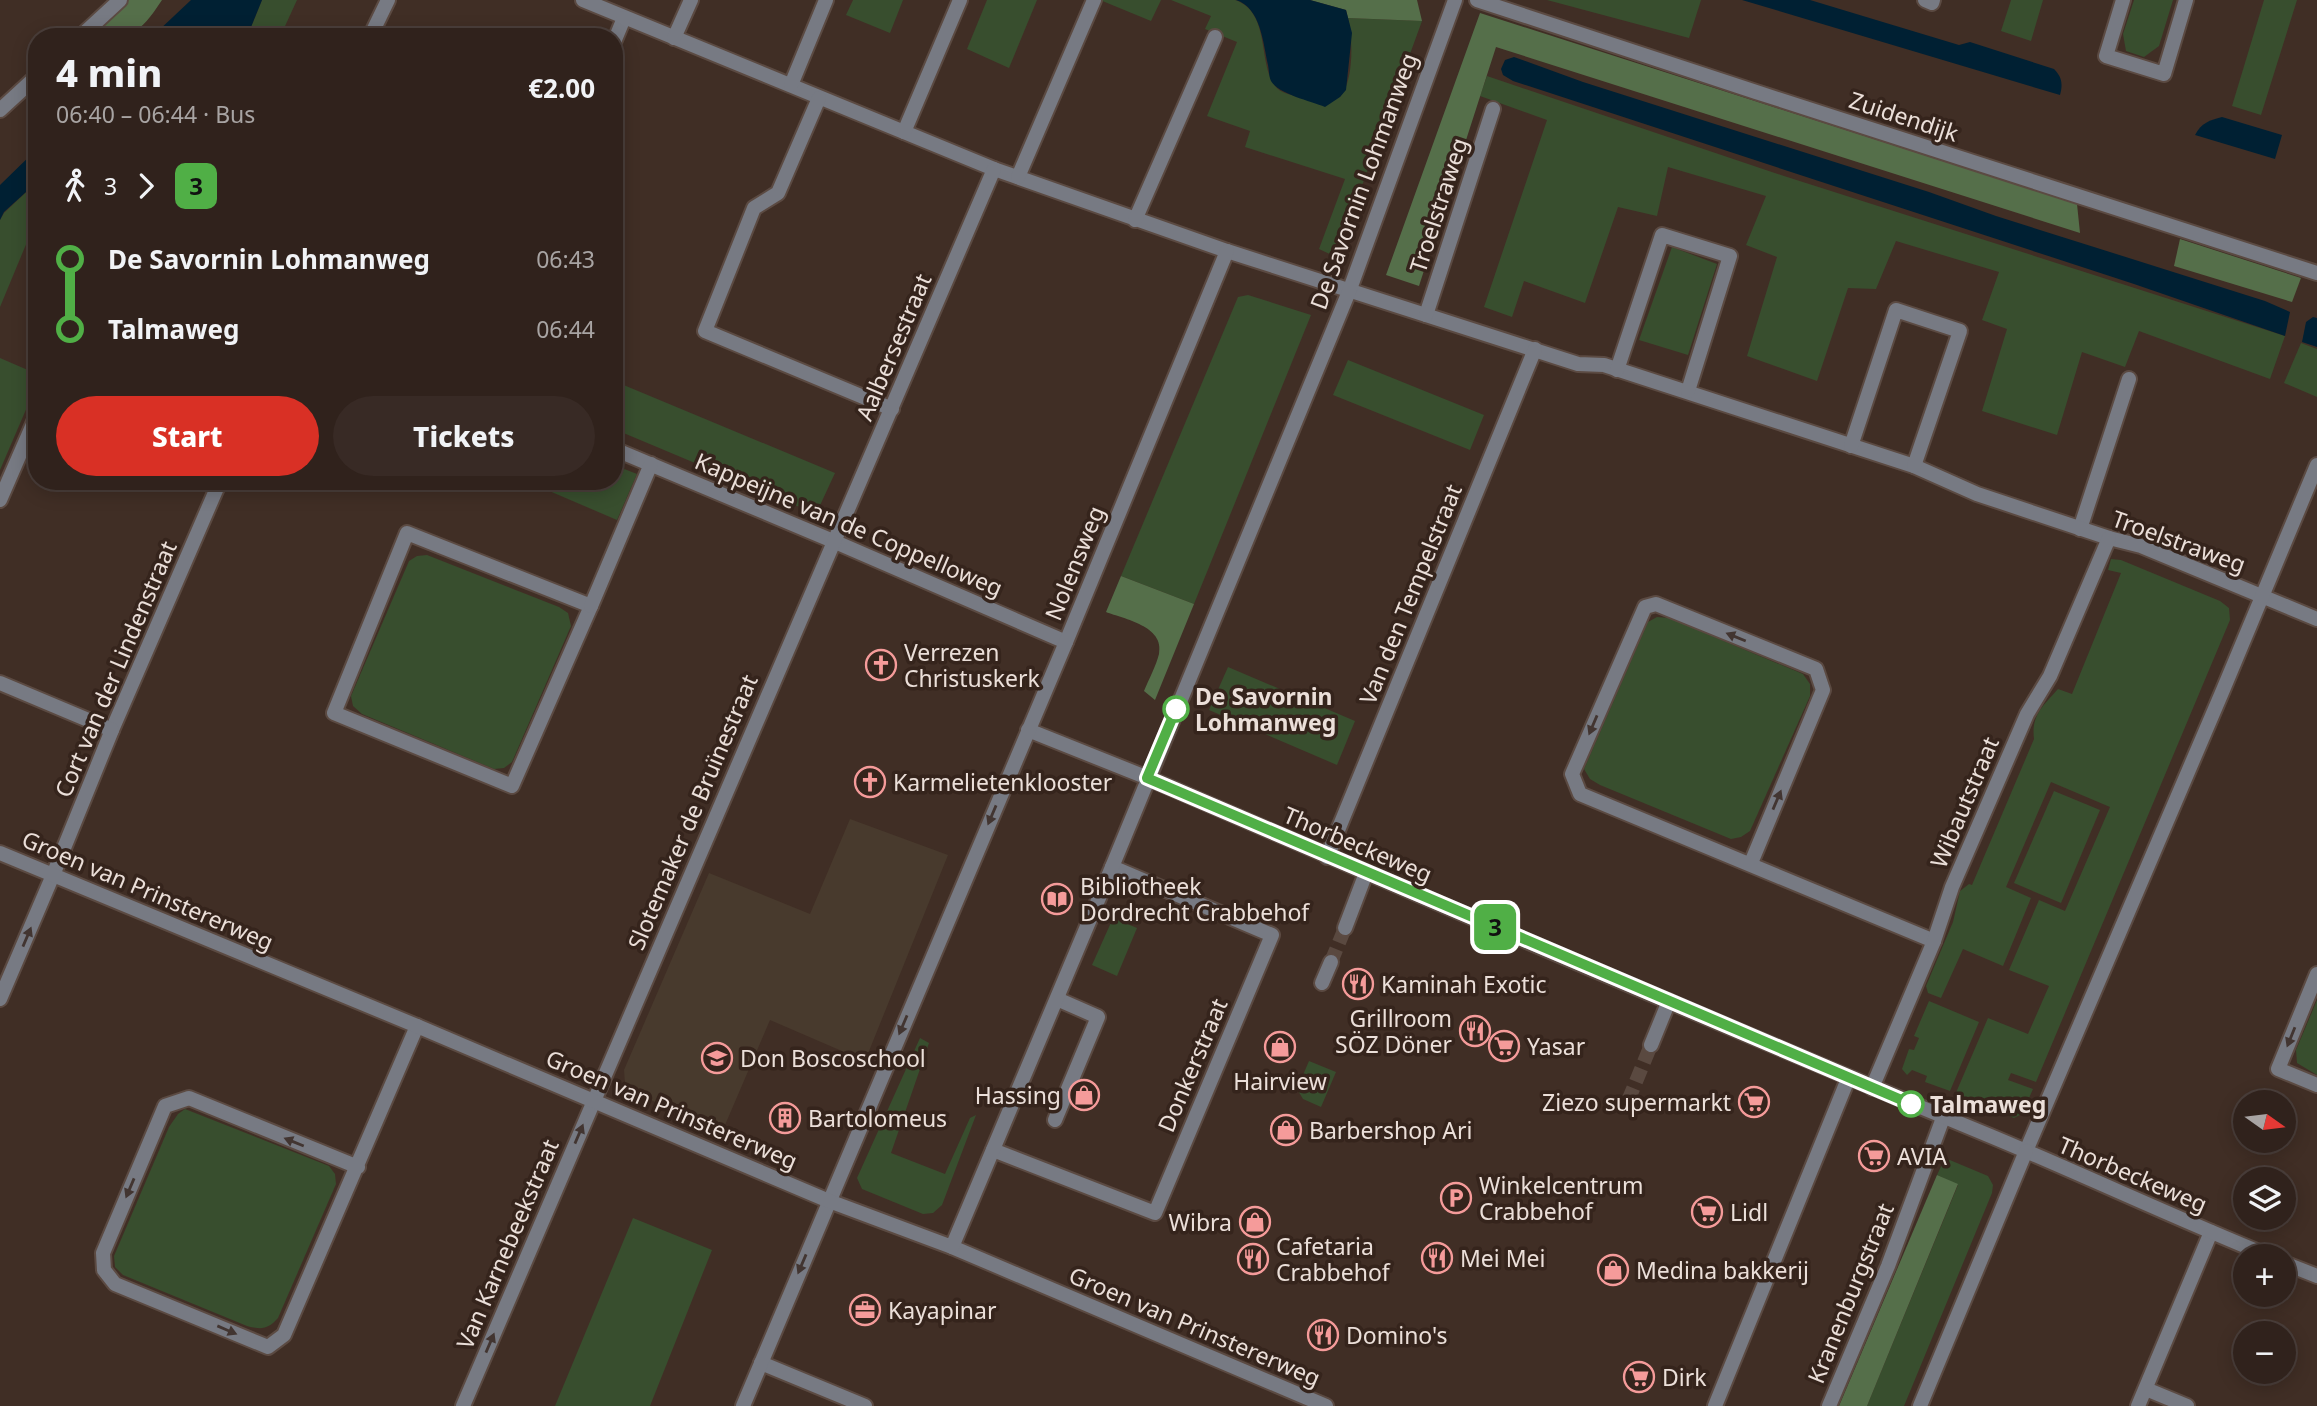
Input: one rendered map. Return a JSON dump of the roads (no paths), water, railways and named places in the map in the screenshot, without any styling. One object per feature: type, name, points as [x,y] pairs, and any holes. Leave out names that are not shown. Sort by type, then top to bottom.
[{"type":"street","points":[[90,28],[120,0]]},
{"type":"street","points":[[374,28],[388,0]]},
{"type":"street","name":"Troelstraweg","points":[[583,0],[994,169],[1135,220],[1578,363],[1604,365],[1688,391],[1914,466],[1977,494],[2140,546],[2317,619]]},
{"type":"street","points":[[674,38],[691,0]]},
{"type":"street","points":[[790,85],[826,0]]},
{"type":"street","points":[[904,132],[960,0]]},
{"type":"street","points":[[1018,177],[1094,0]]},
{"type":"street","name":"De Savornin Lohmanweg","points":[[952,1247],[1350,289],[1455,0]]},
{"type":"street","name":"Zuidendijk","points":[[1477,0],[2317,273]]},
{"type":"street","points":[[1925,0],[1933,3],[1933,0]]},
{"type":"street","points":[[2123,0],[2106,56],[2164,74],[2186,0]]},
{"type":"street","points":[[620,28],[624,18]]},
{"type":"street","points":[[1135,220],[1215,37]]},
{"type":"street","points":[[0,110],[28,84]]},
{"type":"street","points":[[819,97],[778,193],[754,208],[705,331],[892,409]]},
{"type":"street","name":"Troelstraweg","points":[[1426,315],[1493,109]]},
{"type":"street","name":"Aalbersestraat","points":[[833,541],[994,169]]},
{"type":"street","points":[[1617,370],[1662,235],[1730,256],[1688,391]]},
{"type":"street","name":"Nolensweg","points":[[743,1406],[1066,642],[1227,251]]},
{"type":"street","points":[[1851,446],[1896,310],[1960,331],[1914,466]]},
{"type":"street","name":"Van den Tempelstraat","points":[[1327,857],[1535,349]]},
{"type":"street","name":"Troelstraweg","points":[[2080,529],[2129,379]]},
{"type":"street","points":[[0,500],[28,436]]},
{"type":"street","name":"Kappeijne van de Coppelloweg","points":[[623,453],[1066,642]]},
{"type":"street","points":[[591,606],[407,533],[334,713],[512,786],[591,606],[651,464]]},
{"type":"street","name":"Troelstraweg","points":[[2263,596],[2317,465]]},
{"type":"street","name":"Cort van der Lindenstraat","points":[[0,999],[216,490]]},
{"type":"street","name":"Wibautstraat","points":[[1872,1088],[1934,941],[1952,887],[2026,714],[2050,676],[2109,538]]},
{"type":"street","name":"Slotemaker de Bruïnestraat","points":[[593,1101],[833,541]]},
{"type":"street","points":[[1920,1406],[2263,596]]},
{"type":"street","points":[[1751,863],[1823,690],[1816,669],[1656,604],[1644,607],[1572,774],[1580,794],[1934,941]]},
{"type":"street","points":[[0,683],[112,730]]},
{"type":"street","name":"Thorbeckeweg","points":[[1028,730],[1147,778],[2240,1244]]},
{"type":"street","name":"Groen van Prinstererweg","points":[[0,853],[829,1200],[952,1247],[1326,1406]]},
{"type":"street","name":"Donkerstraat","points":[[993,1150],[1155,1213],[1272,935],[1112,867]]},
{"type":"street","points":[[1345,928],[1366,873]]},
{"type":"street","points":[[1322,983],[1331,962]]},
{"type":"street","points":[[2317,974],[2278,1069],[2317,1085]]},
{"type":"street","points":[[1055,1120],[1098,1017],[1056,999]]},
{"type":"street","points":[[1651,1045],[1670,1001]]},
{"type":"street","points":[[358,1167],[189,1098],[165,1106],[103,1253],[104,1270],[115,1284],[268,1347],[284,1335],[358,1167],[417,1026]]},
{"type":"street","points":[[1715,1406],[1848,1079]]},
{"type":"street","name":"Van Karnebeekstraat","points":[[463,1406],[593,1101]]},
{"type":"street","name":"Kranenburgstraat","points":[[1829,1406],[1888,1266],[1943,1118]]},
{"type":"street","points":[[2138,1406],[2211,1232]]},
{"type":"street","points":[[2296,1267],[2317,1276]]},
{"type":"street","points":[[761,1363],[865,1406]]},
{"type":"street","points":[[2146,1389],[2187,1406]]},
{"type":"water","points":[[191,0],[262,0],[251,28],[161,28]]},
{"type":"water","points":[[1236,0],[1310,0],[1346,10],[1352,33],[1346,90],[1340,97],[1325,107],[1275,86],[1270,79],[1256,18],[1251,10]]},
{"type":"water","points":[[1742,0],[1810,0],[1959,45],[1970,42],[2054,69],[2061,81],[2060,95]]},
{"type":"water","points":[[1514,57],[1583,82],[2265,301],[2290,312],[2285,336],[1513,81],[1503,75],[1501,69],[1505,60]]},
{"type":"water","points":[[2222,117],[2282,135],[2275,159],[2195,135],[2206,123]]},
{"type":"water","points":[[28,158],[28,190],[4,212],[0,220],[0,185]]},
{"type":"water","points":[[2313,317],[2317,318],[2317,347],[2302,342],[2306,322]]},
{"type":"tunnel","points":[[1331,962],[1345,928]]},
{"type":"tunnel","points":[[1628,1101],[1651,1045]]},
{"type":"place","name":"Verrezen Christuskerk","points":[[881,665]]},
{"type":"place","name":"De Savornin Lohmanweg","points":[[1176,709]]},
{"type":"place","name":"Karmelietenklooster","points":[[870,782]]},
{"type":"place","name":"Bibliotheek Dordrecht Crabbehof","points":[[1057,899]]},
{"type":"place","name":"Kaminah Exotic","points":[[1358,984]]},
{"type":"place","name":"Grillroom SÖZ Döner","points":[[1475,1031]]},
{"type":"place","name":"Yasar","points":[[1504,1046]]},
{"type":"place","name":"Hairview","points":[[1280,1047]]},
{"type":"place","name":"Don Boscoschool","points":[[717,1058]]},
{"type":"place","name":"Hassing","points":[[1084,1095]]},
{"type":"place","name":"Ziezo supermarkt","points":[[1754,1102]]},
{"type":"place","name":"Talmaweg","points":[[1911,1104]]},
{"type":"place","name":"Bartolomeus","points":[[785,1118]]},
{"type":"place","name":"Barbershop Ari","points":[[1286,1130]]},
{"type":"place","name":"AVIA","points":[[1874,1156]]},
{"type":"place","name":"Winkelcentrum Crabbehof","points":[[1456,1198]]},
{"type":"place","name":"Lidl","points":[[1707,1212]]},
{"type":"place","name":"Wibra","points":[[1255,1222]]},
{"type":"place","name":"Mei Mei","points":[[1437,1258]]},
{"type":"place","name":"Cafetaria Crabbehof","points":[[1253,1259]]},
{"type":"place","name":"Medina bakkerij","points":[[1613,1270]]},
{"type":"place","name":"Kayapinar","points":[[865,1310]]},
{"type":"place","name":"Domino's","points":[[1323,1335]]},
{"type":"place","name":"Dirk","points":[[1639,1377]]}]
